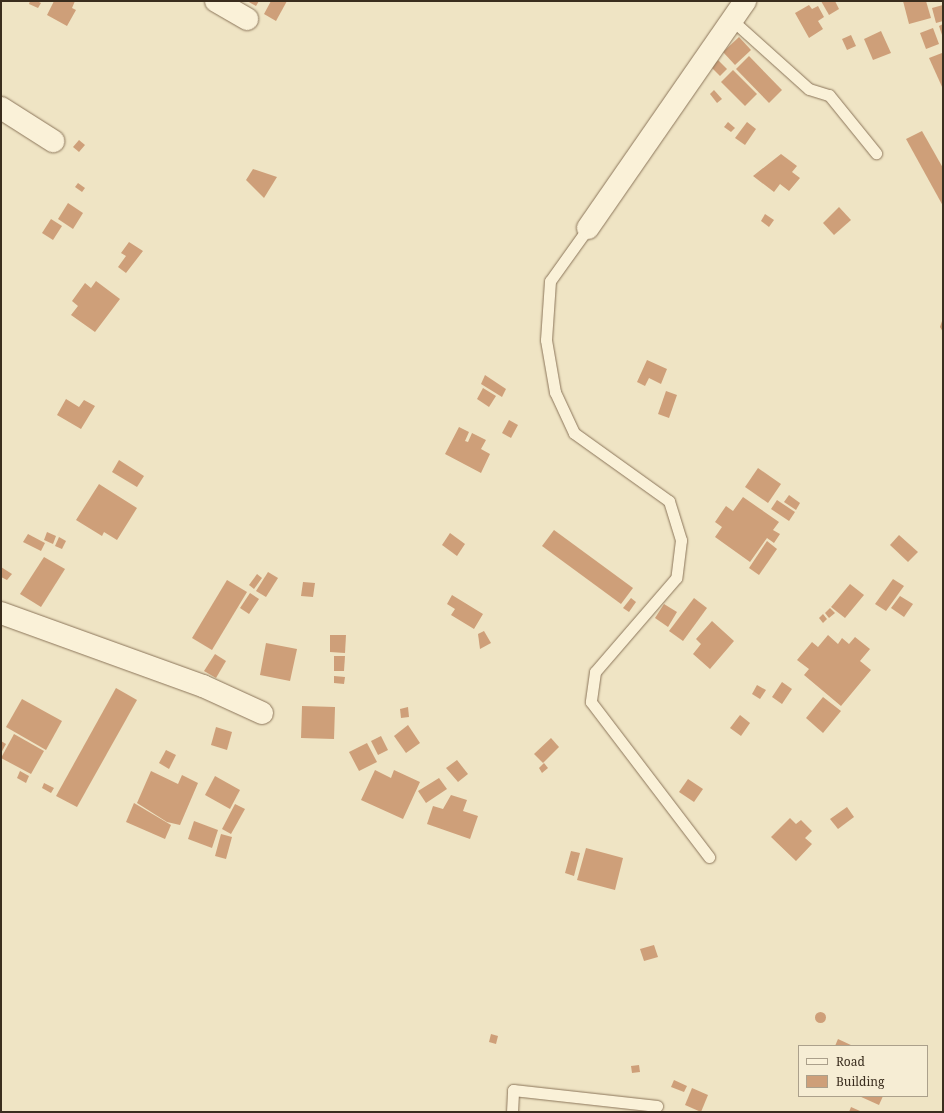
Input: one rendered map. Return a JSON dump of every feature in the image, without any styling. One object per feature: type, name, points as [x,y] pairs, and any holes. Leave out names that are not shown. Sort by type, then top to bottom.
[{"type":"street","points":[[216,1],[247,19]]},
{"type":"street","points":[[588,228],[745,1]]},
{"type":"street","points":[[1,108],[53,141]]},
{"type":"street","points":[[1,613],[203,686],[262,713]]},
{"type":"lane","points":[[732,20],[809,89],[829,95],[876,153]]},
{"type":"lane","points":[[588,228],[550,281],[546,340],[554,392],[574,433],[669,501],[681,540],[676,578],[595,672],[591,702],[619,743],[709,857]]},
{"type":"lane","points":[[512,1112],[513,1090],[657,1106]]},
{"type":"building","points":[[30,1],[37,1],[41,3],[38,8],[29,4]]},
{"type":"building","points":[[54,1],[75,1],[72,8],[76,10],[67,26],[47,15]]},
{"type":"building","points":[[247,1],[259,1],[256,6]]},
{"type":"building","points":[[271,1],[287,1],[276,21],[264,14]]},
{"type":"building","points":[[821,1],[835,1],[839,9],[829,15]]},
{"type":"building","points":[[903,1],[926,1],[931,18],[909,24]]},
{"type":"building","points":[[809,5],[812,9],[818,6],[824,17],[818,21],[823,29],[809,38],[795,13]]},
{"type":"building","points":[[943,5],[943,21],[936,23],[932,8]]},
{"type":"building","points":[[943,24],[943,38],[939,26]]},
{"type":"building","points":[[933,28],[939,44],[926,49],[920,33]]},
{"type":"building","points":[[881,31],[891,53],[873,60],[864,39]]},
{"type":"building","points":[[851,35],[856,46],[847,50],[842,39]]},
{"type":"building","points":[[739,37],[751,50],[735,65],[723,52]]},
{"type":"building","points":[[942,53],[943,56],[943,89],[929,58]]},
{"type":"building","points":[[749,56],[782,90],[769,103],[736,69]]},
{"type":"building","points":[[718,60],[727,69],[720,76],[711,67]]},
{"type":"building","points":[[733,70],[757,94],[745,106],[721,82]]},
{"type":"building","points":[[714,90],[722,99],[717,103],[710,94]]},
{"type":"building","points":[[728,122],[735,128],[731,132],[724,127]]},
{"type":"building","points":[[747,122],[756,129],[745,145],[735,138]]},
{"type":"building","points":[[922,131],[943,168],[943,206],[906,139]]},
{"type":"building","points":[[79,140],[85,145],[79,152],[73,147]]},
{"type":"building","points":[[781,154],[797,166],[792,172],[800,178],[789,191],[780,184],[774,192],[753,176]]},
{"type":"building","points":[[253,169],[277,177],[264,198],[246,180]]},
{"type":"building","points":[[78,183],[85,188],[82,192],[75,187]]},
{"type":"building","points":[[68,203],[83,213],[73,229],[58,219]]},
{"type":"building","points":[[839,207],[851,220],[834,235],[823,223]]},
{"type":"building","points":[[765,214],[774,220],[769,227],[761,221]]},
{"type":"building","points":[[51,219],[62,226],[53,240],[42,233]]},
{"type":"building","points":[[129,242],[143,251],[126,273],[118,267],[126,256],[121,253]]},
{"type":"building","points":[[96,281],[120,299],[95,332],[71,315],[78,306],[72,301],[85,283],[91,288]]},
{"type":"building","points":[[943,318],[943,332],[940,327]]},
{"type":"building","points":[[647,360],[667,369],[661,384],[649,378],[645,386],[637,382]]},
{"type":"building","points":[[485,375],[506,389],[502,397],[481,384]]},
{"type":"building","points":[[483,388],[496,396],[489,407],[477,399]]},
{"type":"building","points":[[666,391],[677,395],[669,418],[658,414]]},
{"type":"building","points":[[66,399],[79,407],[84,400],[95,406],[81,429],[57,415]]},
{"type":"building","points":[[509,420],[518,425],[511,438],[502,433]]},
{"type":"building","points":[[459,427],[469,432],[465,441],[468,442],[472,433],[486,440],[481,449],[490,454],[481,473],[445,454]]},
{"type":"building","points":[[119,460],[144,476],[137,487],[112,472]]},
{"type":"building","points":[[758,468],[781,484],[768,503],[745,487]]},
{"type":"building","points":[[99,484],[137,508],[117,540],[104,532],[102,536],[76,520]]},
{"type":"building","points":[[789,495],[800,503],[796,510],[784,502]]},
{"type":"building","points":[[743,497],[779,522],[773,530],[780,534],[774,543],[767,538],[750,562],[715,537],[722,527],[715,522],[726,506],[733,511]]},
{"type":"building","points":[[777,500],[795,512],[789,521],[771,509]]},
{"type":"building","points":[[554,530],[633,588],[621,604],[542,546]]},
{"type":"building","points":[[47,532],[56,536],[53,544],[44,540]]},
{"type":"building","points":[[450,533],[465,544],[457,556],[442,545]]},
{"type":"building","points":[[28,534],[45,543],[41,551],[23,542]]},
{"type":"building","points":[[899,535],[918,552],[908,562],[890,545]]},
{"type":"building","points":[[59,537],[66,541],[62,549],[55,546]]},
{"type":"building","points":[[767,541],[777,549],[759,575],[749,568]]},
{"type":"building","points":[[44,557],[65,569],[41,607],[20,594]]},
{"type":"building","points":[[1,567],[12,574],[7,580],[1,577]]},
{"type":"building","points":[[268,572],[278,578],[266,597],[256,591]]},
{"type":"building","points":[[257,574],[262,578],[254,589],[249,585]]},
{"type":"building","points":[[893,579],[904,586],[886,611],[875,604]]},
{"type":"building","points":[[227,580],[247,592],[212,650],[192,638]]},
{"type":"building","points":[[303,582],[315,583],[313,597],[301,596]]},
{"type":"building","points":[[850,584],[864,595],[845,618],[831,607]]},
{"type":"building","points":[[250,593],[259,599],[249,614],[240,608]]},
{"type":"building","points":[[452,595],[483,614],[474,629],[451,615],[455,609],[447,604]]},
{"type":"building","points":[[900,596],[913,604],[904,617],[891,608]]},
{"type":"building","points":[[631,598],[636,602],[629,612],[623,608]]},
{"type":"building","points":[[694,598],[707,608],[683,641],[669,631]]},
{"type":"building","points":[[664,604],[677,612],[668,627],[655,618]]},
{"type":"building","points":[[830,608],[835,613],[829,618],[825,613]]},
{"type":"building","points":[[823,614],[827,619],[823,623],[819,618]]},
{"type":"building","points":[[712,621],[734,641],[710,669],[693,654],[701,644],[696,639]]},
{"type":"building","points":[[484,631],[491,643],[480,649],[478,634]]},
{"type":"building","points":[[330,635],[346,635],[345,653],[330,652]]},
{"type":"building","points":[[828,635],[838,644],[842,638],[849,644],[855,637],[870,649],[860,661],[871,670],[841,706],[804,675],[809,669],[797,660],[812,642],[818,647]]},
{"type":"building","points":[[266,643],[297,649],[290,681],[260,675]]},
{"type":"building","points":[[215,654],[226,661],[216,678],[204,671]]},
{"type":"building","points":[[334,656],[345,656],[344,671],[334,671]]},
{"type":"building","points":[[334,676],[345,677],[344,684],[334,683]]},
{"type":"building","points":[[782,682],[792,689],[782,704],[772,697]]},
{"type":"building","points":[[757,685],[766,690],[760,699],[752,694]]},
{"type":"building","points":[[116,688],[137,700],[77,807],[56,796]]},
{"type":"building","points":[[823,697],[841,711],[823,733],[806,718]]},
{"type":"building","points":[[22,699],[62,721],[46,750],[6,727]]},
{"type":"building","points":[[302,706],[335,707],[334,739],[301,738]]},
{"type":"building","points":[[408,707],[409,717],[401,718],[400,709]]},
{"type":"building","points":[[740,715],[750,723],[741,736],[730,728]]},
{"type":"building","points":[[408,725],[420,743],[406,753],[394,736]]},
{"type":"building","points":[[216,727],[232,732],[227,750],[211,745]]},
{"type":"building","points":[[14,734],[44,751],[31,774],[1,758]]},
{"type":"building","points":[[381,736],[388,750],[378,755],[371,741]]},
{"type":"building","points":[[551,738],[559,747],[543,763],[534,754]]},
{"type":"building","points":[[1,741],[6,744],[1,753]]},
{"type":"building","points":[[367,743],[377,762],[359,771],[349,752]]},
{"type":"building","points":[[166,750],[176,755],[169,769],[159,763]]},
{"type":"building","points":[[457,760],[468,774],[458,782],[446,768]]},
{"type":"building","points":[[544,763],[548,768],[542,773],[539,768]]},
{"type":"building","points":[[375,770],[391,778],[394,770],[420,782],[403,819],[361,800]]},
{"type":"building","points":[[20,771],[29,776],[26,783],[17,778]]},
{"type":"building","points":[[151,771],[178,784],[182,775],[198,783],[180,825],[167,822],[137,803]]},
{"type":"building","points":[[215,776],[240,790],[230,809],[205,795]]},
{"type":"building","points":[[439,778],[447,789],[426,803],[418,791]]},
{"type":"building","points":[[688,779],[703,789],[694,802],[679,792]]},
{"type":"building","points":[[44,783],[54,788],[51,793],[42,788]]},
{"type":"building","points":[[451,795],[467,800],[463,811],[478,816],[470,839],[427,824],[433,806],[443,809]]},
{"type":"building","points":[[134,803],[171,825],[165,839],[126,822]]},
{"type":"building","points":[[235,804],[245,809],[231,834],[222,829]]},
{"type":"building","points":[[847,807],[854,817],[838,829],[830,819]]},
{"type":"building","points":[[790,818],[796,824],[801,820],[812,831],[805,838],[812,844],[796,861],[771,837]]},
{"type":"building","points":[[194,821],[218,830],[212,848],[188,839]]},
{"type":"building","points":[[221,834],[232,837],[226,859],[215,856]]},
{"type":"building","points":[[586,848],[623,858],[615,890],[577,880]]},
{"type":"building","points":[[571,851],[580,853],[574,876],[565,873]]},
{"type":"building","points":[[654,945],[658,957],[644,961],[640,949]]},
{"type":"building","points":[[818,1012],[822,1012],[824,1013],[824,1021],[818,1022],[815,1019],[815,1015]]},
{"type":"building","points":[[491,1034],[498,1036],[496,1044],[489,1042]]},
{"type":"building","points":[[838,1039],[851,1045],[835,1045]]},
{"type":"building","points":[[639,1065],[640,1072],[632,1073],[631,1066]]},
{"type":"building","points":[[674,1080],[687,1086],[684,1092],[671,1087]]},
{"type":"building","points":[[692,1088],[708,1095],[701,1112],[685,1105]]},
{"type":"building","points":[[861,1097],[883,1097],[879,1105]]},
{"type":"building","points":[[851,1107],[860,1111],[849,1112]]}]
